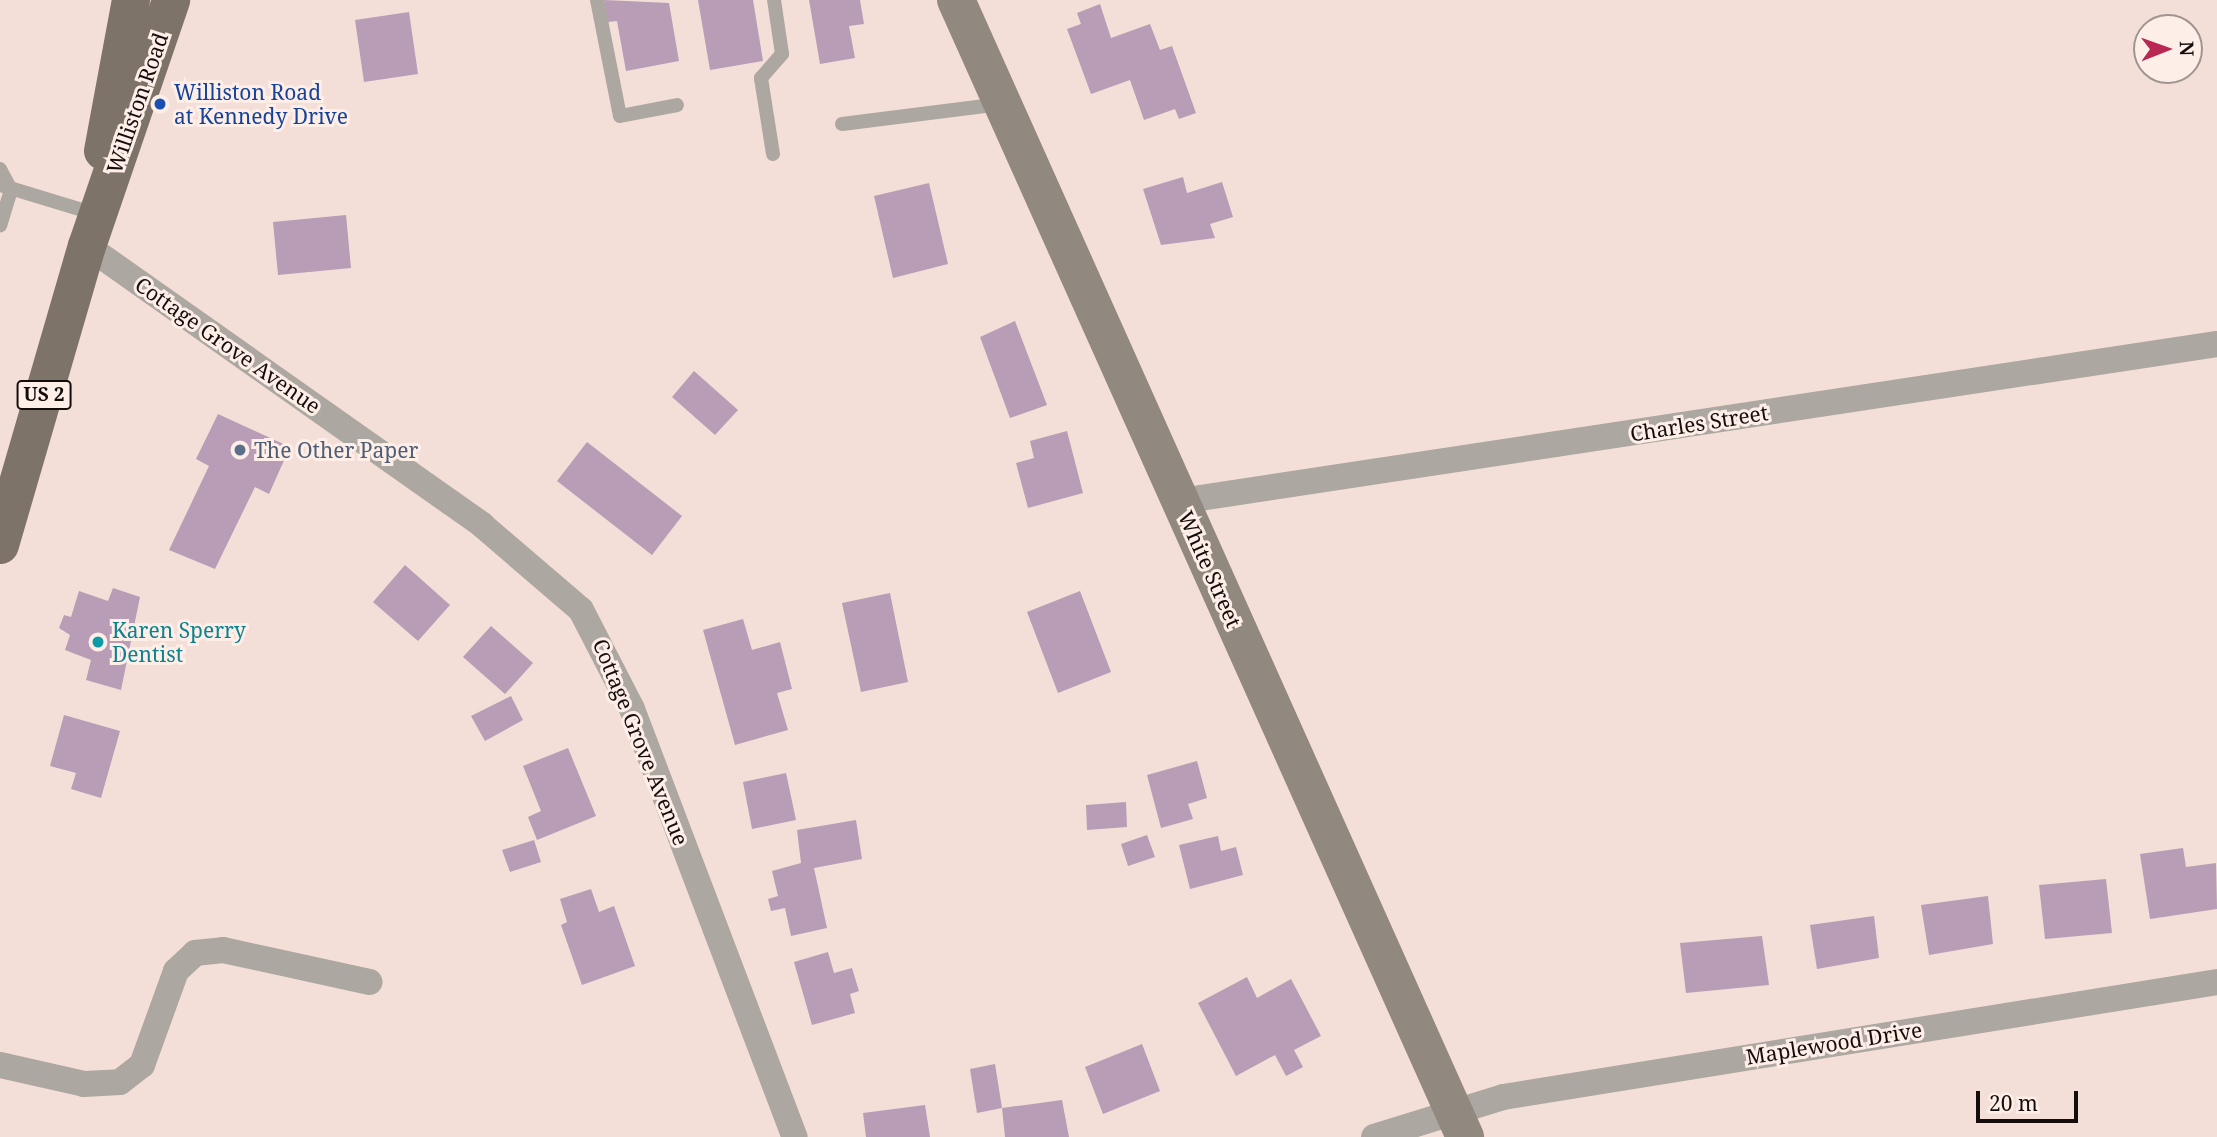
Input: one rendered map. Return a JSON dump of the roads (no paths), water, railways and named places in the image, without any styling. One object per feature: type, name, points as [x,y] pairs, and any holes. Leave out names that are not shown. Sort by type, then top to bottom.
[{"type":"main road","name":"Williston Road","points":[[90,230],[131,0]]},
{"type":"main road","name":"Williston Road","points":[[0,545],[8,486],[90,230],[171,0]]},
{"type":"street","name":"White Street","points":[[956,0],[1459,1122]]},
{"type":"street","name":"Cottage Grove Avenue","points":[[90,230],[482,525],[581,610],[632,709],[795,1137]]},
{"type":"street","name":"Charles Street","points":[[1180,501],[2217,344]]},
{"type":"street","points":[[0,1065],[84,1084],[120,1082],[142,1065],[176,971],[195,953],[211,949],[370,982]]},
{"type":"street","name":"Maplewood Drive","points":[[1459,1122],[2217,982]]},
{"type":"street","points":[[1374,1137],[1459,1122]]},
{"type":"lane","points":[[597,0],[620,116],[677,105]]},
{"type":"lane","points":[[773,154],[761,78],[782,54],[774,0]]},
{"type":"lane","points":[[842,124],[1003,104]]},
{"type":"lane","points":[[0,169],[5,187],[0,225]]},
{"type":"lane","points":[[5,187],[90,230]]},
{"type":"place","name":"Williston Road at Kennedy Drive","points":[[160,104]]},
{"type":"place","name":"The Other Paper","points":[[240,450]]},
{"type":"place","name":"Karen Sperry Dentist","points":[[98,642]]}]
